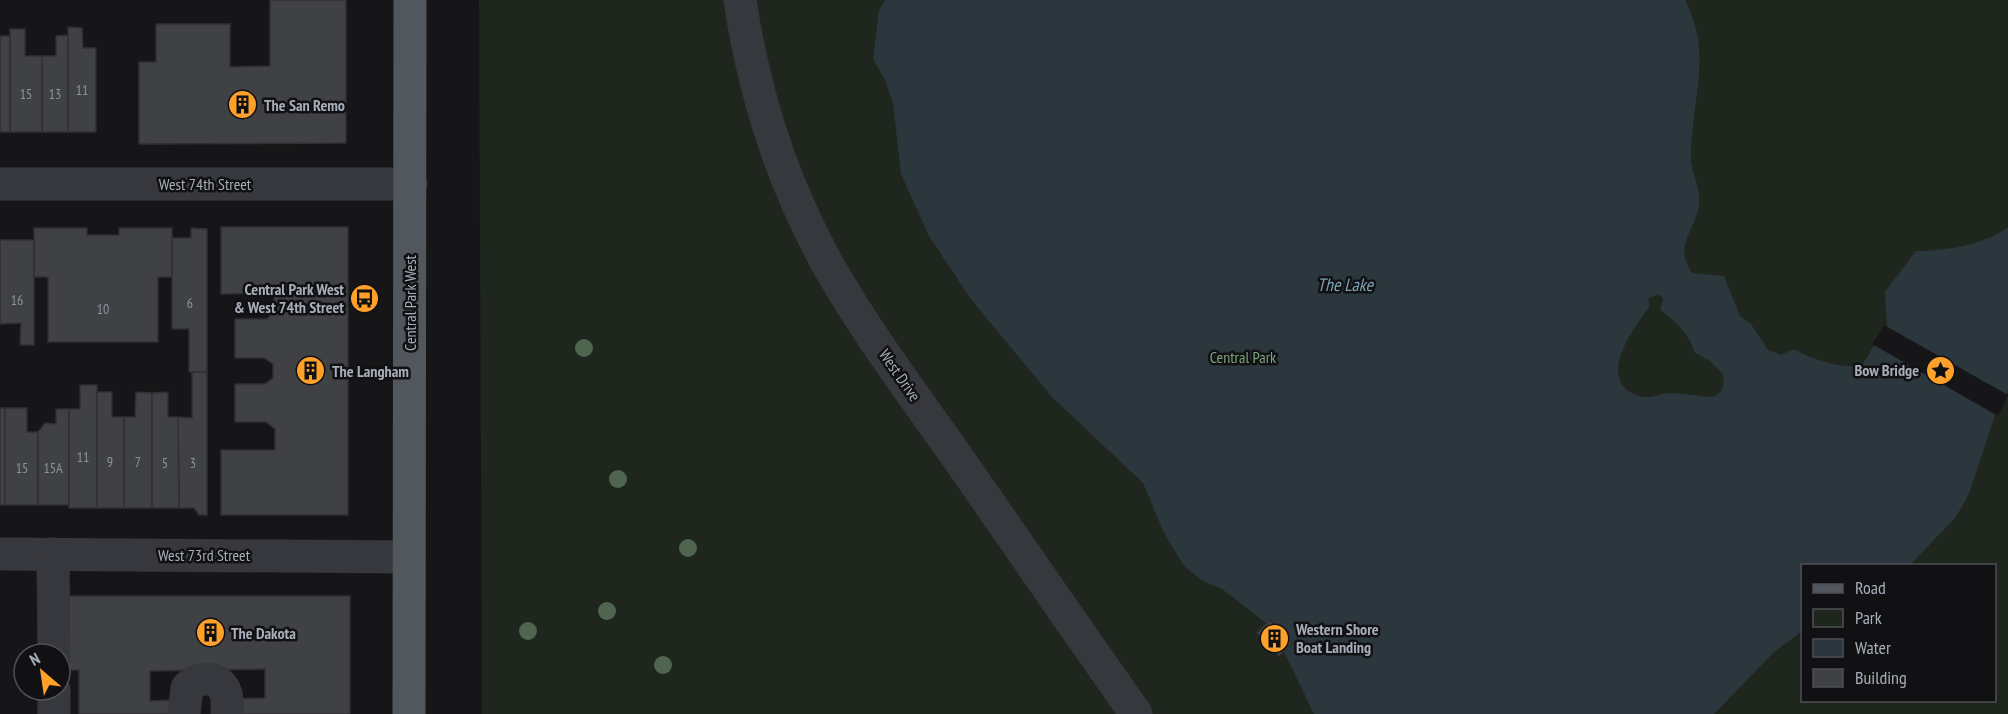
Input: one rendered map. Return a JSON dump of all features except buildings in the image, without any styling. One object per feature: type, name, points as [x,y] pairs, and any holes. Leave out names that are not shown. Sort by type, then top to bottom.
[{"type":"main road","name":"Central Park West","points":[[409,714],[410,0]]},
{"type":"street","name":"West Drive","points":[[740,0],[755,82],[769,130],[785,175],[828,264],[879,346],[1136,714]]},
{"type":"street","name":"West 74th Street","points":[[0,184],[411,184]]},
{"type":"street","name":"West 73rd Street","points":[[0,554],[409,556]]},
{"type":"street","points":[[53,554],[54,642]]},
{"type":"street","points":[[184,714],[187,688],[197,680],[207,678],[223,687],[226,694],[227,714]]},
{"type":"green space","name":"Central Park","points":[[479,0],[2008,0],[2008,714],[482,714]]},
{"type":"water","name":"The Lake","points":[[885,0],[1685,0],[1697,32],[1700,62],[1691,155],[1699,204],[1685,247],[1687,263],[1692,273],[1724,276],[1740,316],[1751,324],[1768,350],[1781,355],[1794,349],[1826,362],[1844,366],[1861,366],[1887,326],[1885,292],[1916,251],[1940,250],[1976,243],[2008,227],[2008,391],[1994,418],[1970,491],[1955,518],[1911,564],[1801,564],[1801,632],[1773,653],[1714,714],[1314,714],[1284,652],[1266,623],[1222,589],[1201,580],[1184,566],[1164,533],[1143,483],[1052,397],[970,298],[929,236],[901,174],[893,103],[885,80],[873,59],[879,10]],"holes":[[[1656,295],[1661,296],[1663,300],[1660,309],[1686,334],[1695,353],[1709,360],[1723,374],[1723,388],[1713,397],[1671,393],[1644,397],[1626,389],[1619,379],[1618,367],[1621,354],[1627,340],[1650,306],[1648,299]]]},
{"type":"pier","name":"Bow Bridge","points":[[1884,325],[2008,395],[1998,416],[1872,344]]},
{"type":"place","name":"The San Remo","points":[[243,105]]},
{"type":"place","name":"Central Park West & West 74th Street","points":[[365,298]]},
{"type":"place","name":"Bow Bridge","points":[[1940,370]]},
{"type":"place","name":"The Langham","points":[[311,371]]},
{"type":"place","name":"The Dakota","points":[[210,633]]},
{"type":"place","name":"Western Shore Boat Landing","points":[[1275,638]]}]
